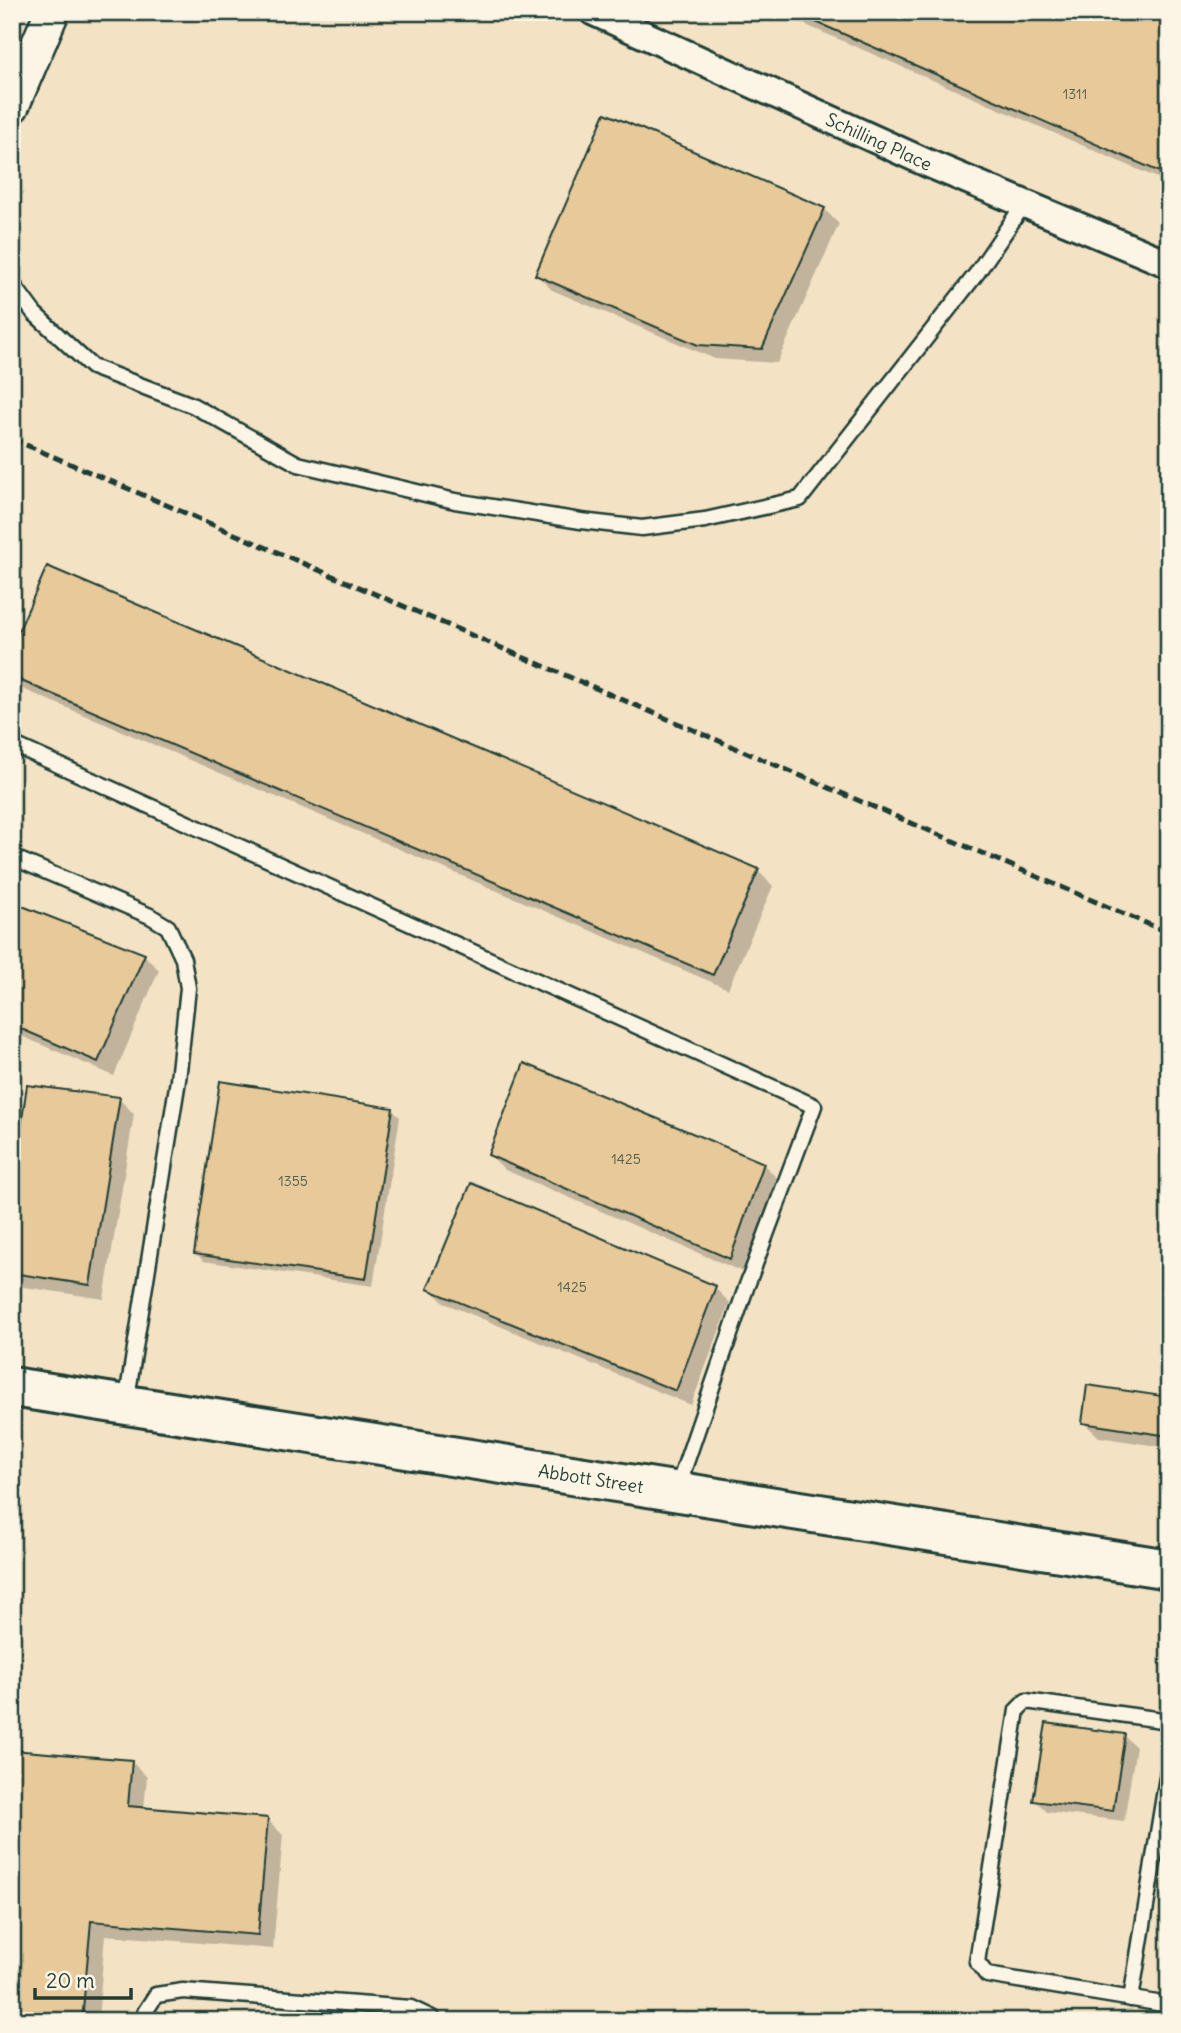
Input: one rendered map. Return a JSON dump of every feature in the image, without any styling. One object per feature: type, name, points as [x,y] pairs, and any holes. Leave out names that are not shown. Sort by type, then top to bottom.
[{"type":"main road","name":"Abbott Street","points":[[12,1387],[1169,1569]]},
{"type":"street","points":[[12,106],[52,12]]},
{"type":"street","name":"Schilling Place","points":[[594,12],[914,157],[1169,264]]},
{"type":"lane","points":[[12,283],[34,313],[92,367],[192,405],[298,464],[455,501],[642,528],[705,520],[800,499],[977,273],[1024,204]]},
{"type":"lane","points":[[12,744],[814,1106],[746,1288],[676,1492]]},
{"type":"lane","points":[[12,857],[150,916],[168,927],[183,959],[188,988],[178,1080],[126,1405]]},
{"type":"lane","points":[[1169,1721],[1026,1701],[1017,1710],[976,1962],[987,1975],[1169,2005]]},
{"type":"lane","points":[[1131,1999],[1169,1765]]},
{"type":"lane","points":[[145,2021],[145,2012],[156,1995],[183,1991],[411,2008],[433,2021]]},
{"type":"shaded area","points":[[12,12],[1169,12],[1169,2021],[12,2021]]},
{"type":"building","points":[[793,12],[1169,12],[1169,176]]},
{"type":"building","points":[[605,113],[825,208],[762,349],[698,345],[535,275]]},
{"type":"building","points":[[47,566],[759,869],[713,975],[12,677],[12,646]]},
{"type":"building","points":[[12,902],[145,954],[98,1062],[12,1025]]},
{"type":"building","points":[[524,1063],[764,1163],[730,1259],[488,1155]]},
{"type":"building","points":[[220,1081],[393,1108],[366,1279],[194,1254]]},
{"type":"building","points":[[27,1085],[120,1097],[90,1285],[12,1273],[12,1189]]},
{"type":"building","points":[[471,1183],[716,1286],[676,1391],[427,1289]]},
{"type":"building","points":[[1087,1385],[1169,1397],[1169,1436],[1082,1423]]},
{"type":"building","points":[[1046,1723],[1125,1734],[1113,1811],[1033,1801]]},
{"type":"building","points":[[12,1750],[132,1760],[128,1806],[268,1818],[258,1935],[91,1921],[82,2021],[12,2021]]},
{"type":"railway","points":[[12,439],[1169,933]]}]
